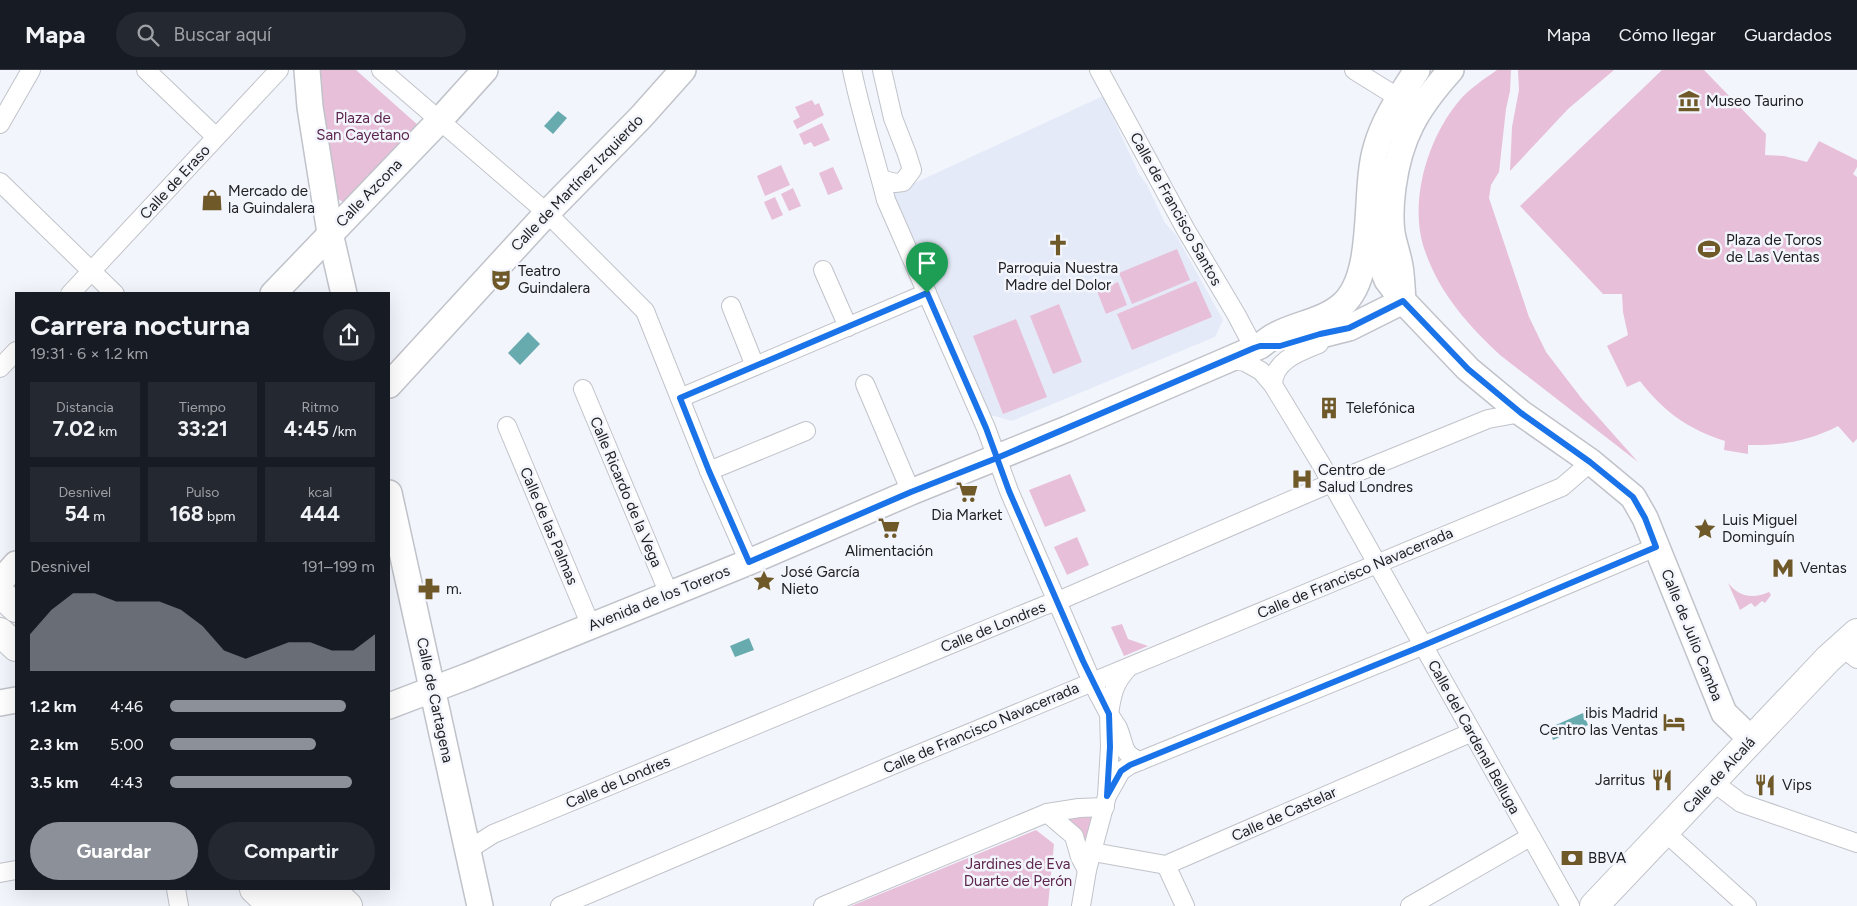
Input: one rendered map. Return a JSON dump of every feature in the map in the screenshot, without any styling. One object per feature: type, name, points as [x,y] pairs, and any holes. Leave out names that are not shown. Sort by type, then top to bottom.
[{"type":"main road","points":[[0,593],[15,607]]},
{"type":"main road","points":[[0,632],[15,646]]},
{"type":"main road","name":"Calle de Alcalá","points":[[1594,906],[1752,740],[1851,641]]},
{"type":"main road","points":[[255,890],[272,906]]},
{"type":"main road","points":[[278,890],[296,906]]},
{"type":"main road","points":[[307,890],[324,906]]},
{"type":"main road","points":[[331,890],[348,906]]},
{"type":"street","points":[[0,124],[31,70]]},
{"type":"street","points":[[146,70],[216,137]]},
{"type":"street","name":"Calle de Eraso","points":[[72,292],[279,70]]},
{"type":"street","points":[[307,70],[310,107],[330,234],[344,292]]},
{"type":"street","points":[[381,70],[547,213],[645,311],[709,471],[749,562]]},
{"type":"street","name":"Calle Azcona","points":[[275,292],[439,121],[485,70]]},
{"type":"street","name":"Calle de Martínez Izquierdo","points":[[390,383],[547,213],[641,117],[683,70]]},
{"type":"street","points":[[852,70],[866,130],[886,200],[986,428],[1009,491],[1092,682],[1118,729],[1125,751],[1132,758],[1140,761]]},
{"type":"street","points":[[881,179],[896,183],[903,182],[912,170],[893,118],[882,70]]},
{"type":"street","name":"Calle de Francisco Santos","points":[[1099,70],[1186,230],[1257,347]]},
{"type":"street","points":[[1354,70],[1399,98]]},
{"type":"street","name":"Avenida de los Toreros","points":[[390,706],[749,562],[1257,347],[1276,335],[1330,313],[1341,306],[1351,295],[1362,266],[1368,232],[1368,197],[1373,157],[1382,128],[1416,70]]},
{"type":"street","points":[[1403,301],[1400,267],[1392,232],[1390,203],[1394,173],[1402,141],[1415,117],[1430,94],[1451,70]]},
{"type":"street","points":[[0,182],[113,292]]},
{"type":"street","name":"Avenida de los Toreros","points":[[1257,347],[1280,346],[1320,334],[1349,328],[1403,301],[1384,274],[1368,232]]},
{"type":"street","points":[[823,270],[848,327]]},
{"type":"street","points":[[680,398],[927,293]]},
{"type":"street","name":"Calle de Julio Camba","points":[[1403,301],[1468,369],[1521,413],[1590,462],[1633,497],[1645,518],[1724,713],[1752,740]]},
{"type":"street","points":[[730,306],[755,366]]},
{"type":"street","points":[[1273,385],[1273,375],[1281,364],[1302,351],[1334,338],[1349,328]]},
{"type":"street","points":[[0,368],[15,352]]},
{"type":"street","name":"Calle del Cardenal Belluga","points":[[1227,359],[1245,362],[1261,371],[1273,385],[1377,563],[1470,732],[1570,906]]},
{"type":"street","points":[[864,384],[911,492]]},
{"type":"street","name":"Calle Ricardo de la Vega","points":[[583,389],[669,594]]},
{"type":"street","name":"Calle de Londres","points":[[468,850],[492,834],[1033,609],[1058,602],[1331,483],[1488,419],[1521,413]]},
{"type":"street","name":"Calle de las Palmas","points":[[507,426],[591,626]]},
{"type":"street","points":[[709,471],[806,431]]},
{"type":"street","name":"Calle de Francisco Navacerrada","points":[[560,906],[1562,487],[1590,462]]},
{"type":"street","name":"Calle de Cartagena","points":[[390,498],[480,906]]},
{"type":"street","points":[[1106,802],[1121,771],[1140,761],[1422,646],[1656,547]]},
{"type":"street","points":[[0,582],[15,565]]},
{"type":"street","points":[[1081,906],[1088,870],[1106,802],[1110,747],[1109,714],[1113,690],[1119,678],[1128,668]]},
{"type":"street","points":[[0,703],[15,700]]},
{"type":"street","name":"Calle de Castelar","points":[[1166,865],[1470,732]]},
{"type":"street","points":[[1713,782],[1741,804],[1857,843]]},
{"type":"street","points":[[823,906],[1047,813],[1106,802]]},
{"type":"street","points":[[1047,813],[1074,836],[1080,857],[1088,870]]},
{"type":"street","points":[[1665,832],[1747,906]]},
{"type":"street","points":[[1410,906],[1530,837]]},
{"type":"street","points":[[1093,852],[1166,865],[1185,906]]},
{"type":"street","points":[[0,873],[15,870]]},
{"type":"street","points":[[176,890],[179,906]]},
{"type":"shaded area","points":[[1103,96],[1139,174],[1147,185],[1165,223],[1176,235],[1223,320],[1215,337],[1012,421],[987,414],[907,226],[891,194]]},
{"type":"green space","name":"Plaza de San Cayetano","points":[[316,70],[356,70],[419,126],[343,202],[333,196]]},
{"type":"green space","points":[[1497,70],[1511,70],[1510,91],[1506,109],[1499,172],[1491,185],[1489,198],[1529,317],[1546,352],[1582,399],[1638,462],[1488,344],[1447,295],[1431,267],[1425,251],[1420,233],[1420,193],[1430,153],[1448,116],[1459,101],[1472,88]]},
{"type":"green space","points":[[1518,70],[1614,70],[1568,109],[1510,171],[1512,127],[1519,90]]},
{"type":"green space","name":"Plaza de Toros de Las Ventas","points":[[1662,70],[1704,70],[1766,134],[1765,155],[1784,156],[1807,162],[1819,141],[1857,160],[1857,167],[1853,174],[1857,177],[1857,439],[1853,443],[1838,426],[1794,442],[1772,445],[1748,445],[1748,454],[1724,450],[1725,441],[1699,431],[1678,418],[1658,402],[1640,381],[1627,387],[1607,346],[1628,335],[1623,312],[1622,294],[1603,294],[1520,206]]},
{"type":"green space","points":[[812,100],[815,105],[819,103],[824,115],[797,129],[793,121],[800,117],[795,107]]},
{"type":"green space","points":[[822,123],[830,140],[814,147],[811,142],[804,145],[799,134]]},
{"type":"green space","points":[[781,165],[790,185],[765,196],[757,176]]},
{"type":"green space","points":[[833,167],[843,189],[828,195],[819,173]]},
{"type":"green space","points":[[793,188],[801,206],[789,211],[781,194]]},
{"type":"green space","points":[[775,197],[783,215],[772,220],[764,202]]},
{"type":"green space","points":[[1177,249],[1190,280],[1132,304],[1119,273]]},
{"type":"green space","points":[[1196,281],[1212,317],[1132,350],[1117,314]]},
{"type":"green space","points":[[1118,282],[1127,305],[1106,314],[1097,291]]},
{"type":"green space","points":[[1059,304],[1082,362],[1053,374],[1030,316]]},
{"type":"green space","points":[[1016,319],[1047,397],[1003,414],[973,336]]},
{"type":"green space","points":[[1070,474],[1086,511],[1045,527],[1029,490]]},
{"type":"green space","points":[[1077,537],[1089,565],[1067,575],[1054,547]]},
{"type":"green space","points":[[1728,583],[1742,594],[1757,596],[1769,592],[1771,595],[1765,603],[1762,601],[1755,607],[1751,603],[1740,610]]},
{"type":"green space","points":[[1122,624],[1128,639],[1148,646],[1124,656],[1111,627]]},
{"type":"green space","points":[[1064,816],[1091,816],[1086,843],[1084,844]]},
{"type":"green space","name":"Jardines de Eva Duarte de Perón","points":[[1036,830],[1054,844],[1048,906],[851,906]]},
{"type":"water","points":[[558,111],[567,118],[553,134],[544,126]]},
{"type":"water","points":[[528,332],[540,344],[520,365],[508,353]]},
{"type":"water","points":[[749,638],[754,650],[735,657],[730,646]]},
{"type":"water","points":[[1583,713],[1588,725],[1553,740],[1549,728]]},
{"type":"place","name":"Museo Taurino","points":[[1689,101]]},
{"type":"place","name":"Mercado de la Guindalera","points":[[212,200]]},
{"type":"place","name":"Parroquia Nuestra Madre del Dolor","points":[[1058,245]]},
{"type":"place","name":"Plaza de Toros de Las Ventas","points":[[1709,249]]},
{"type":"place","name":"Teatro Guindalera","points":[[501,280]]},
{"type":"place","name":"Telefónica","points":[[1329,408]]},
{"type":"place","name":"Centro de Salud Londres","points":[[1302,479]]},
{"type":"place","name":"Dia Market","points":[[967,492]]},
{"type":"place","name":"Alimentación","points":[[889,528]]},
{"type":"place","name":"Luis Miguel Dominguín","points":[[1705,529]]},
{"type":"place","name":"Ventas","points":[[1783,568]]},
{"type":"place","name":"José García Nieto","points":[[764,581]]},
{"type":"place","name":"m.","points":[[429,589]]},
{"type":"place","name":"ibis Madrid Centro las Ventas","points":[[1674,722]]},
{"type":"place","name":"Jarritus","points":[[1662,780]]},
{"type":"place","name":"Vips","points":[[1765,785]]},
{"type":"place","name":"BBVA","points":[[1572,858]]},
{"type":"route","points":[[927,293],[680,398],[709,471],[749,562],[911,492],[997,458],[1009,491],[1092,682],[1109,714],[1110,747],[1107,796],[1121,771],[1130,765],[1422,646],[1656,547],[1645,518],[1633,497],[1573,449],[1521,413],[1468,369],[1403,301],[1349,328],[1320,334],[1280,346],[1260,346],[1254,348],[997,458],[986,428],[927,293]]}]
